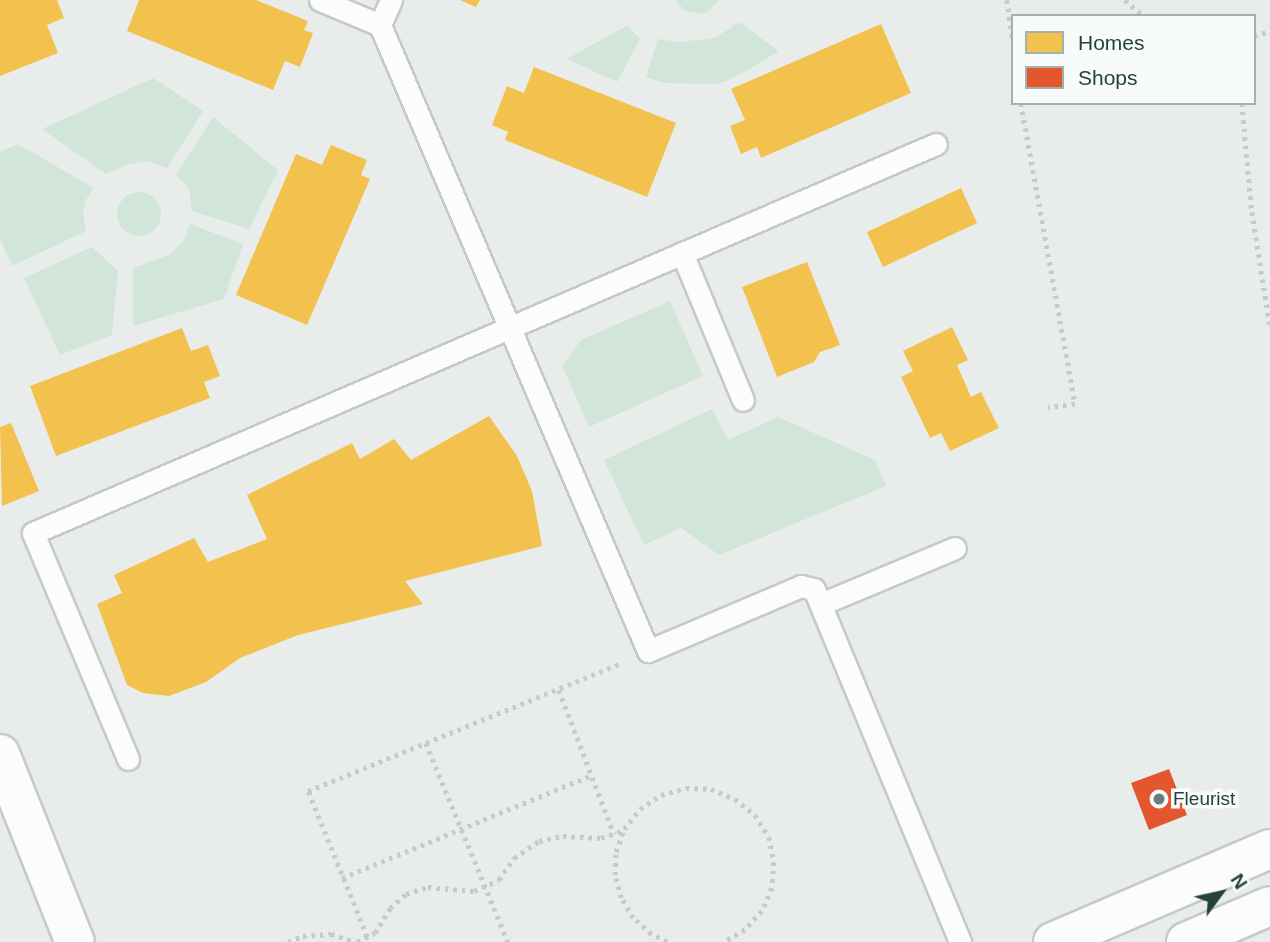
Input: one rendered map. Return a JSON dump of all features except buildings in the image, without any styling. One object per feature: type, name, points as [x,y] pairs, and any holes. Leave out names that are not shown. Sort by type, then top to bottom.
[{"type":"street","points":[[0,754],[75,942]]},
{"type":"street","points":[[1053,942],[1270,849]]},
{"type":"street","points":[[1186,942],[1270,906]]},
{"type":"lane","points":[[320,0],[380,25],[648,651],[801,586],[814,589],[960,942]]},
{"type":"lane","points":[[380,25],[391,0]]},
{"type":"lane","points":[[128,759],[33,533],[936,144]]},
{"type":"lane","points":[[682,253],[743,400]]},
{"type":"lane","points":[[821,604],[955,548]]},
{"type":"path","points":[[1007,0],[1011,27]]},
{"type":"path","points":[[1125,0],[1142,14]]},
{"type":"path","points":[[1021,105],[1075,404],[1048,408]]},
{"type":"path","points":[[1242,105],[1252,212],[1270,326]]},
{"type":"path","points":[[367,937],[308,791],[559,690],[648,651]]},
{"type":"path","points":[[559,690],[614,834]]},
{"type":"path","points":[[426,743],[508,942]]},
{"type":"path","points":[[342,878],[592,775]]},
{"type":"path","points":[[667,942],[651,934],[633,918],[621,898],[615,875],[616,852],[624,829],[640,809],[662,795],[686,788],[711,789],[735,799],[755,815],[769,837],[774,862],[772,888],[762,911],[745,930],[724,942]]},
{"type":"path","points":[[288,942],[303,936],[331,934],[357,942],[374,933],[390,908],[406,894],[428,887],[474,891],[499,880],[514,859],[539,841],[563,836],[601,838],[624,829]]},
{"type":"green space","points":[[675,0],[719,0],[709,11],[701,14],[685,11]]},
{"type":"green space","points":[[739,22],[779,51],[734,78],[717,84],[664,83],[646,77],[658,39],[678,42],[715,38]]},
{"type":"green space","points":[[628,25],[640,39],[617,82],[567,59]]},
{"type":"green space","points":[[153,78],[203,111],[167,168],[147,161],[126,165],[106,174],[42,129]]},
{"type":"green space","points":[[213,117],[278,170],[249,229],[192,211],[189,189],[176,175]]},
{"type":"green space","points":[[18,144],[94,188],[86,200],[83,214],[86,231],[12,266],[0,239],[0,152]]},
{"type":"green space","points":[[139,192],[148,193],[155,198],[160,205],[160,223],[155,230],[148,235],[139,236],[130,235],[123,230],[118,223],[117,214],[118,205],[123,198],[130,193]]},
{"type":"green space","points":[[190,224],[243,244],[224,299],[133,326],[133,268],[171,254],[184,240]]},
{"type":"green space","points":[[92,247],[118,271],[112,335],[60,355],[24,278]]},
{"type":"green space","points":[[670,301],[703,376],[589,427],[562,366],[581,340]]},
{"type":"green space","points":[[712,409],[728,440],[778,417],[875,460],[886,486],[719,555],[681,528],[644,545],[604,460]]},
{"type":"place","name":"Fleurist","points":[[1159,799]]}]
